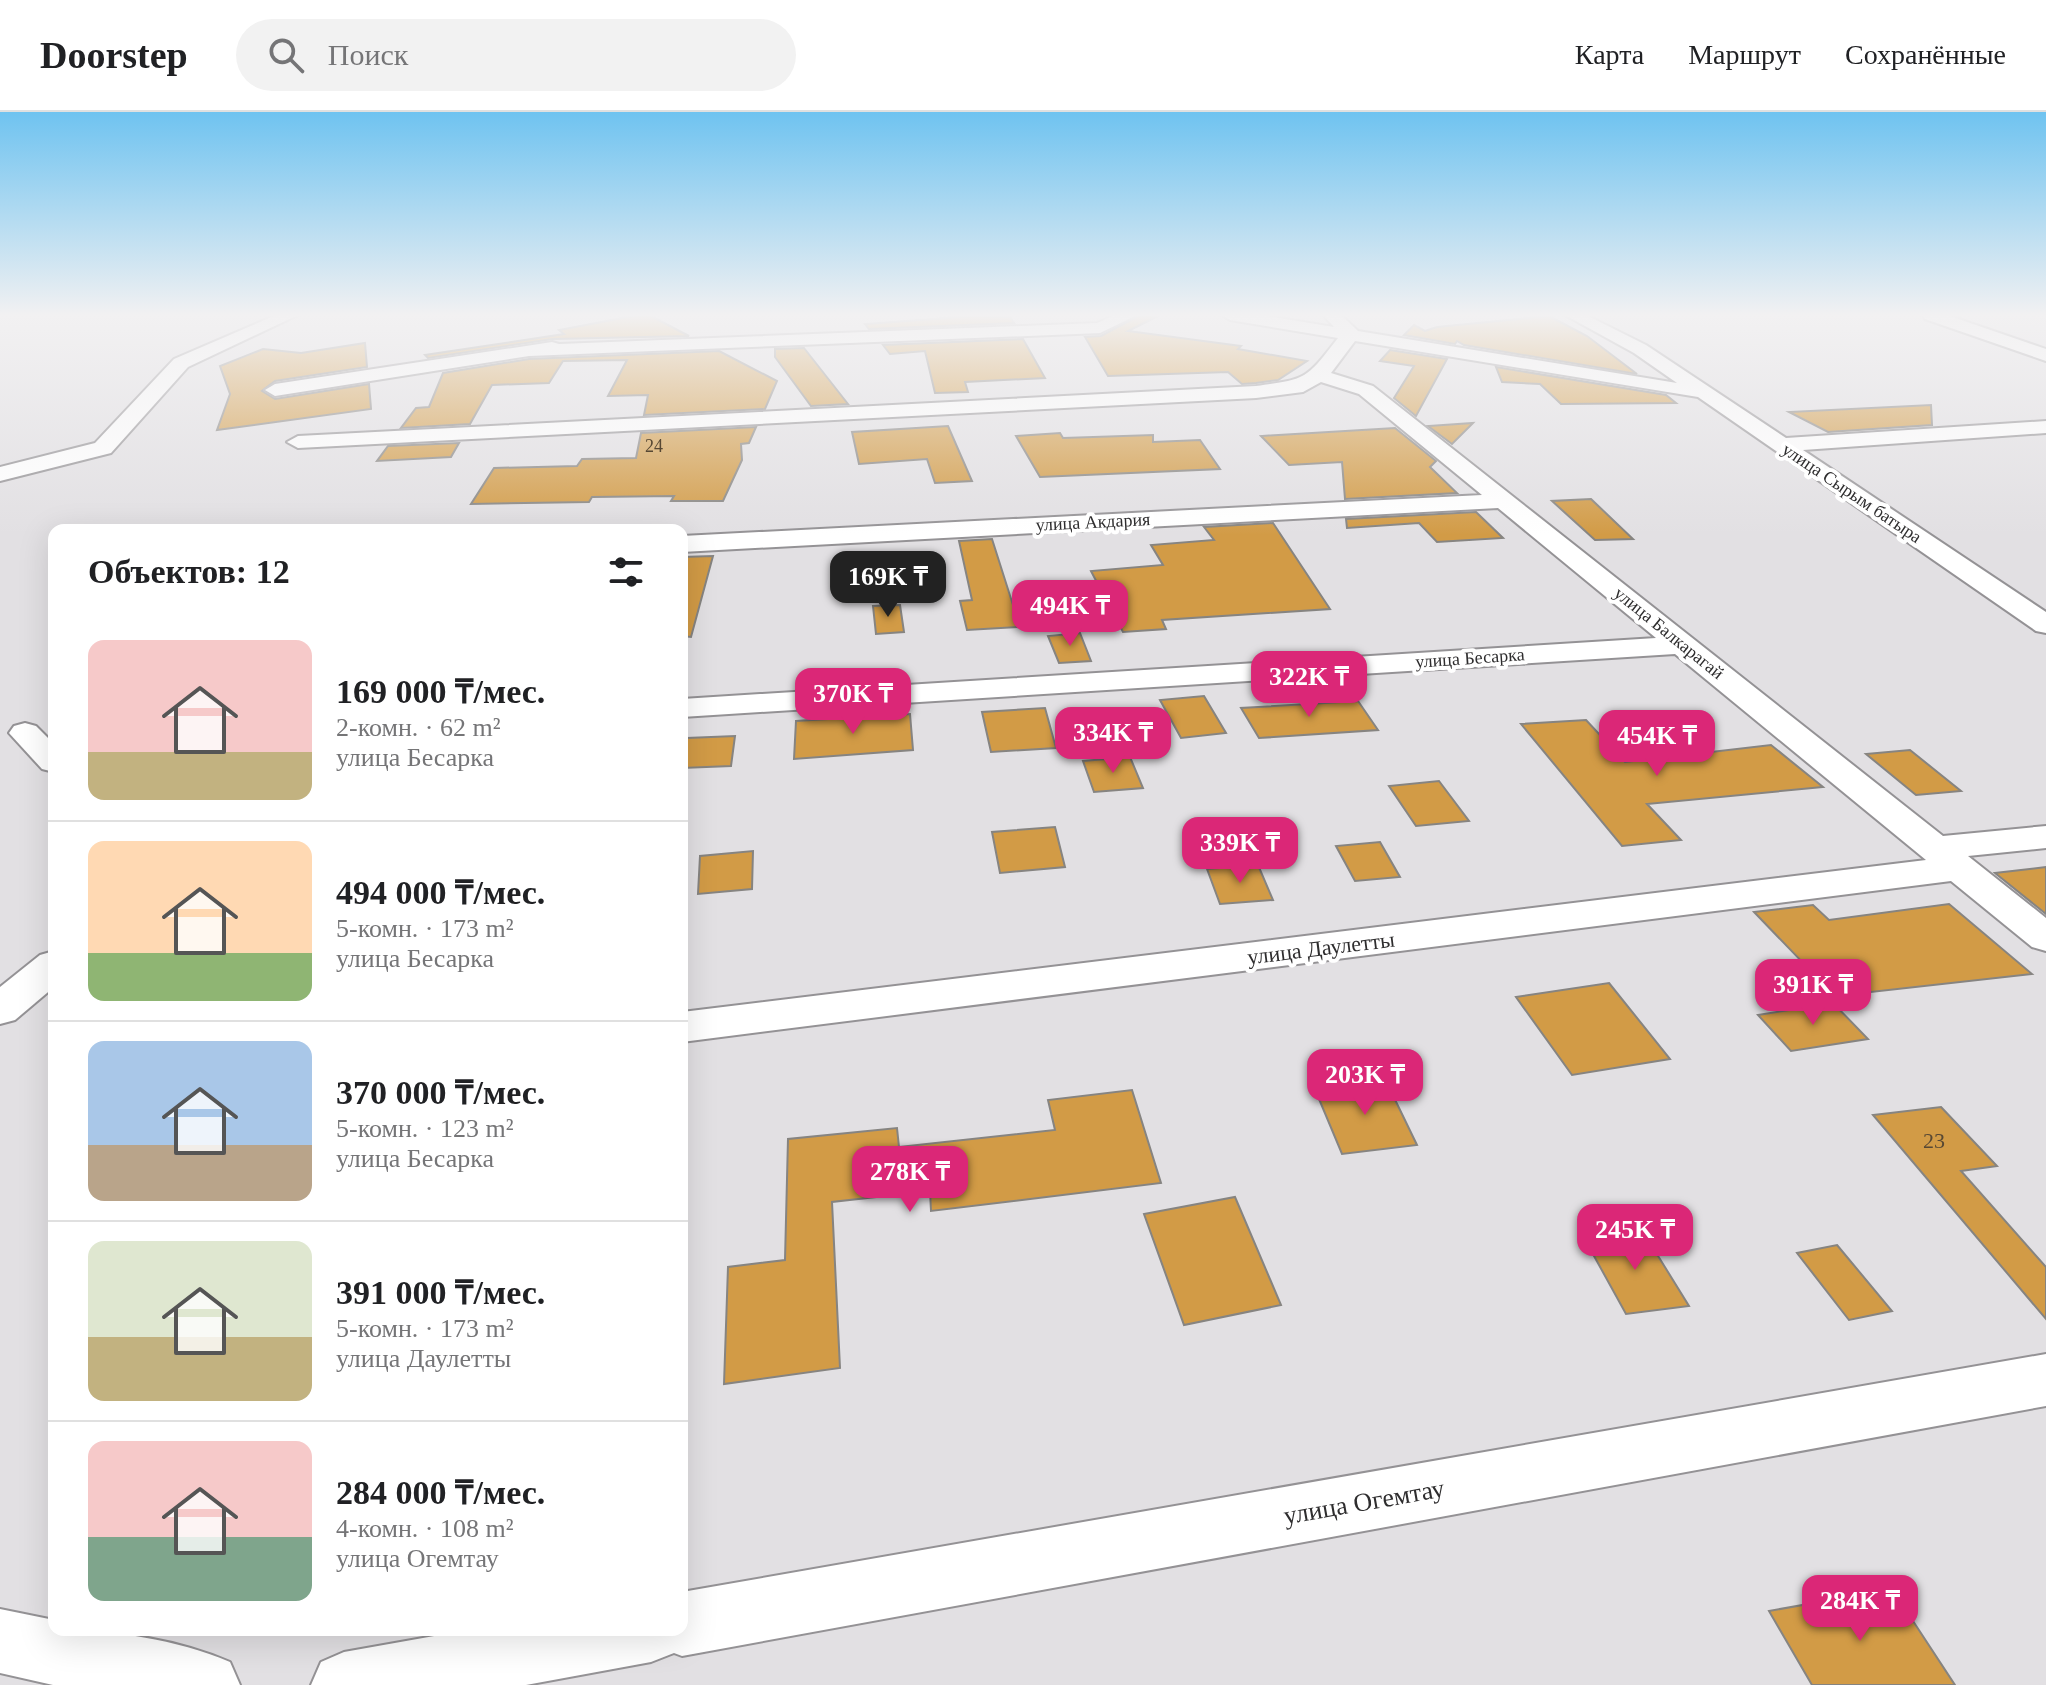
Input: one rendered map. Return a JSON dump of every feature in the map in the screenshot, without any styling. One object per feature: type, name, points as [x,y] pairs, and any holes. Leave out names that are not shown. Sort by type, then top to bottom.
[{"type":"street","points":[[0,474],[103,448],[158,388]]},
{"type":"street","points":[[275,390],[285,388]]},
{"type":"street","points":[[298,442],[1284,388]]},
{"type":"street","name":"улица Балкарагай","points":[[1361,388],[2046,938]]},
{"type":"street","points":[[1674,388],[1707,394]]},
{"type":"street","name":"улица Сырым батыра","points":[[1699,388],[2046,625]]},
{"type":"street","points":[[1781,445],[2046,427]]},
{"type":"street","name":"улица Акдария","points":[[688,544],[1505,501]]},
{"type":"street","name":"улица Бесарка","points":[[688,708],[1683,645]]},
{"type":"street","points":[[25,733],[48,756]]},
{"type":"street","name":"улица Даулетты","points":[[688,1026],[1947,858],[2046,837]]},
{"type":"street","points":[[0,1009],[48,970]]},
{"type":"street","name":"улица Огемтау","points":[[688,1623],[2046,1380]]},
{"type":"street","points":[[344,1685],[618,1636]]},
{"type":"street","points":[[0,1641],[207,1685]]},
{"type":"building","points":[[228,388],[265,388],[262,391],[275,399],[341,388],[369,388],[371,409],[217,430],[230,394]]},
{"type":"building","points":[[437,388],[490,388],[470,424],[401,428],[416,408],[429,407]]},
{"type":"building","points":[[612,388],[774,388],[765,409],[644,415],[648,395],[608,396]]},
{"type":"building","points":[[798,388],[836,388],[848,404],[811,406]]},
{"type":"building","points":[[934,388],[967,388],[968,392],[935,393]]},
{"type":"building","points":[[1400,388],[1431,388],[1416,416],[1394,398]]},
{"type":"building","points":[[1545,388],[1626,388],[1666,395],[1676,403],[1561,404]]},
{"type":"building","points":[[1931,405],[1932,425],[1828,432],[1789,412]]},
{"type":"building","points":[[1473,423],[1452,444],[1428,426]]},
{"type":"building","points":[[948,426],[972,481],[935,483],[927,459],[859,464],[852,432]]},
{"type":"building","points":[[756,427],[749,443],[741,444],[742,460],[723,501],[671,501],[674,496],[592,497],[589,502],[471,504],[494,468],[577,466],[582,459],[636,458],[641,433]]},
{"type":"building","points":[[1395,428],[1436,461],[1430,467],[1457,493],[1345,499],[1342,462],[1289,465],[1261,436]]},
{"type":"building","points":[[1060,433],[1063,438],[1153,435],[1153,442],[1200,440],[1220,469],[1040,477],[1016,436]]},
{"type":"building","points":[[459,443],[451,457],[377,461],[388,446]]},
{"type":"building","points":[[1591,499],[1633,539],[1595,540],[1552,501]]},
{"type":"building","points":[[1476,512],[1503,538],[1437,542],[1419,523],[1347,528],[1346,519]]},
{"type":"building","points":[[1273,523],[1330,609],[1162,620],[1166,629],[1123,632],[1091,571],[1163,565],[1151,545],[1214,540],[1204,527]]},
{"type":"building","points":[[992,539],[1020,627],[967,630],[960,601],[972,600],[959,541]]},
{"type":"building","points":[[713,556],[691,637],[688,637],[688,557]]},
{"type":"building","points":[[900,605],[904,632],[876,634],[873,606]]},
{"type":"building","points":[[1080,633],[1091,661],[1059,663],[1048,636]]},
{"type":"building","points":[[1204,696],[1226,733],[1181,738],[1160,700]]},
{"type":"building","points":[[1358,701],[1378,730],[1259,738],[1241,708]]},
{"type":"building","points":[[1045,708],[1056,748],[991,752],[982,712]]},
{"type":"building","points":[[910,714],[913,750],[794,759],[796,721]]},
{"type":"building","points":[[1586,720],[1625,762],[1771,745],[1823,787],[1647,804],[1681,840],[1622,846],[1521,724]]},
{"type":"building","points":[[735,736],[731,766],[688,768],[688,738]]},
{"type":"building","points":[[1910,750],[1961,791],[1916,795],[1866,754]]},
{"type":"building","points":[[1130,757],[1143,788],[1094,792],[1083,761]]},
{"type":"building","points":[[1439,781],[1469,821],[1416,826],[1389,786]]},
{"type":"building","points":[[1055,827],[1065,867],[1000,873],[992,832]]},
{"type":"building","points":[[1380,842],[1400,877],[1355,881],[1336,846]]},
{"type":"building","points":[[753,851],[752,889],[698,894],[700,856]]},
{"type":"building","points":[[1258,865],[1273,900],[1220,904],[1207,869]]},
{"type":"building","points":[[2046,867],[2046,914],[1995,873]]},
{"type":"building","points":[[1949,904],[2032,974],[1835,996],[1754,912],[1813,905],[1829,920]]},
{"type":"building","points":[[1609,983],[1670,1059],[1572,1075],[1516,997]]},
{"type":"building","points":[[1833,1003],[1868,1039],[1791,1051],[1758,1015]]},
{"type":"building","points":[[1385,1079],[1417,1145],[1342,1154],[1314,1087]]},
{"type":"building","points":[[1132,1090],[1161,1183],[931,1211],[930,1191],[832,1202],[840,1368],[724,1384],[728,1267],[785,1260],[788,1139],[897,1128],[899,1147],[1055,1130],[1048,1100]]},
{"type":"building","points":[[1941,1107],[1997,1166],[1961,1171],[2046,1267],[2046,1319],[1873,1115]]},
{"type":"building","points":[[1235,1197],[1281,1305],[1184,1325],[1144,1214]]},
{"type":"building","points":[[1642,1230],[1689,1306],[1626,1314],[1583,1236]]},
{"type":"building","points":[[1837,1245],[1892,1311],[1849,1320],[1797,1253]]},
{"type":"building","points":[[1892,1589],[1955,1685],[1812,1685],[1769,1611]]}]
